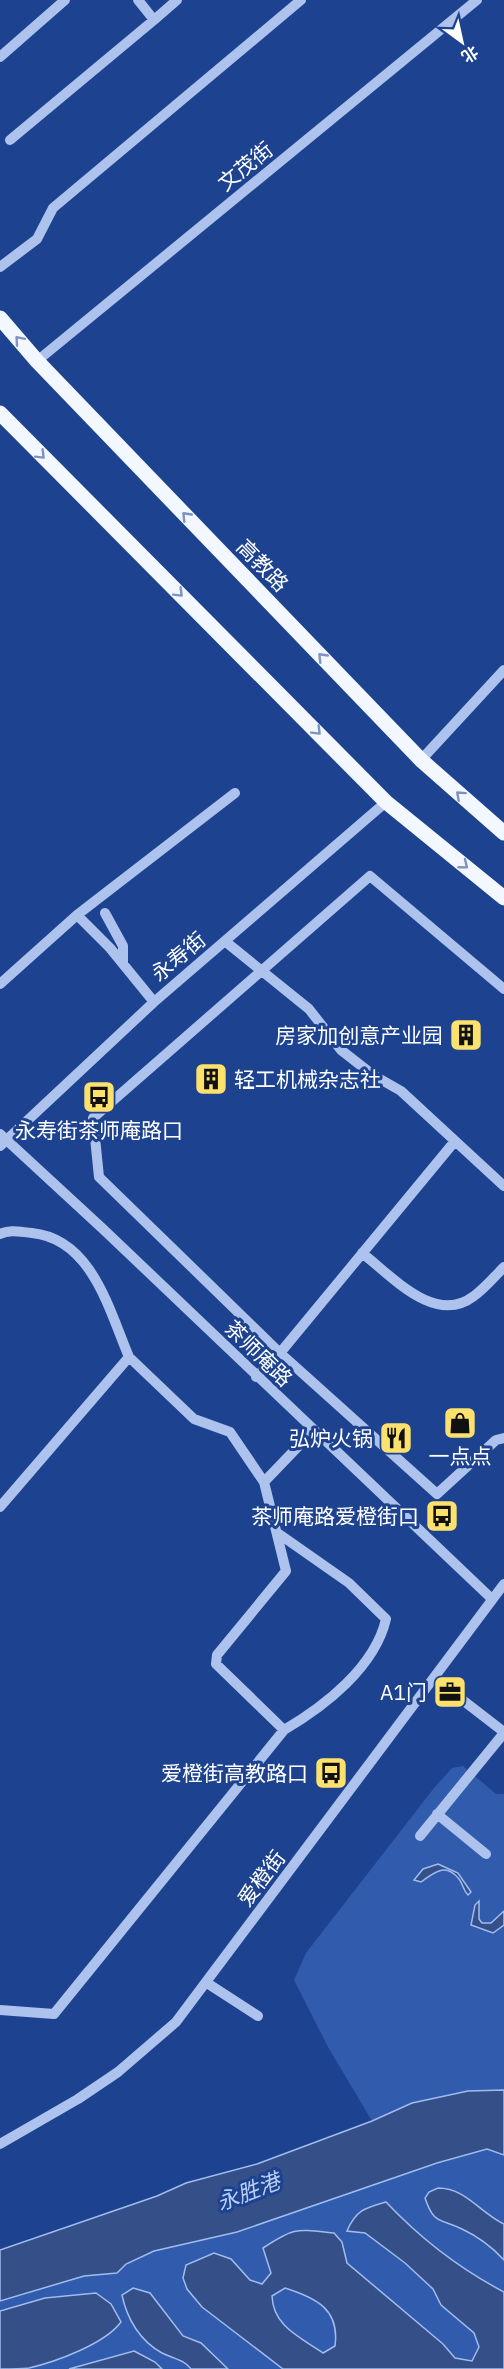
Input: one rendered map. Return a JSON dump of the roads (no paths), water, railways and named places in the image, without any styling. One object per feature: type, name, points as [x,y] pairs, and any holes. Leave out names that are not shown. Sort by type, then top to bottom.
[{"type":"main road","name":"高教路","points":[[0,318],[37,361],[421,760],[504,832]]},
{"type":"main road","points":[[0,413],[386,801],[504,898]]},
{"type":"street","points":[[0,57],[65,0]]},
{"type":"street","points":[[138,0],[154,20]]},
{"type":"street","points":[[9,140],[177,0]]},
{"type":"street","points":[[0,267],[37,239],[53,207],[301,0]]},
{"type":"street","name":"文茂街","points":[[37,361],[477,0]]},
{"type":"street","points":[[421,760],[504,670]]},
{"type":"street","points":[[0,984],[77,915],[235,793]]},
{"type":"street","name":"永寿街","points":[[2,1140],[154,1002],[386,801]]},
{"type":"street","points":[[504,989],[370,876],[260,969],[93,1118],[99,1177],[280,1353],[437,1494],[496,1440],[504,1438]]},
{"type":"street","points":[[105,913],[123,946],[123,964]]},
{"type":"street","points":[[77,915],[123,964],[154,1002]]},
{"type":"street","points":[[226,942],[309,1010],[341,1050],[373,1075],[401,1091],[504,1186]]},
{"type":"street","name":"茶师庵路","points":[[2,1140],[492,1599]]},
{"type":"street","points":[[256,1377],[280,1353],[456,1141]]},
{"type":"street","points":[[0,1234],[8,1230],[39,1234],[60,1241],[92,1271],[129,1357],[194,1419],[230,1432],[264,1482],[279,1534],[286,1571],[217,1655],[216,1664],[284,1730]]},
{"type":"street","points":[[362,1253],[423,1300],[434,1305],[453,1306],[473,1297],[504,1267]]},
{"type":"street","points":[[0,1508],[129,1357]]},
{"type":"street","points":[[264,1482],[313,1431]]},
{"type":"street","points":[[0,2010],[54,2014],[284,1730],[318,1710],[360,1668],[382,1634],[386,1619],[349,1583],[279,1534]]},
{"type":"street","name":"爱橙街","points":[[0,2144],[78,2099],[118,2072],[176,2022],[504,1584]]},
{"type":"street","points":[[420,1836],[504,1732],[434,1678]]},
{"type":"street","points":[[437,1814],[486,1854]]},
{"type":"street","points":[[207,1983],[258,2016]]},
{"type":"water","points":[[438,1864],[458,1873],[471,1892],[468,1895],[459,1879],[449,1871],[440,1871],[421,1882],[414,1880],[423,1869]]},
{"type":"water","points":[[479,1901],[479,1919],[482,1923],[491,1923],[504,1911],[504,1925],[493,1933],[471,1925],[475,1905]]},
{"type":"water","name":"永胜港","points":[[504,2090],[504,2155],[487,2149],[437,2163],[237,2232],[154,2251],[126,2264],[117,2273],[84,2276],[0,2301],[0,2250],[157,2196],[186,2183],[257,2164],[372,2121],[412,2103],[468,2091]]},
{"type":"water","points":[[438,2188],[448,2189],[465,2196],[504,2224],[504,2260],[473,2235],[439,2220],[431,2213],[425,2198],[429,2192]]},
{"type":"water","points":[[386,2202],[442,2252],[504,2292],[504,2369],[283,2369],[202,2307],[187,2289],[183,2278],[186,2265],[214,2253],[231,2259],[250,2280],[262,2284],[271,2273],[263,2248],[282,2236],[296,2231],[334,2233],[342,2242],[347,2263],[443,2344],[455,2358],[472,2361],[479,2347],[474,2333],[441,2305],[433,2289],[405,2263],[365,2233],[347,2231],[358,2214],[367,2208]],"holes":[[[285,2288],[307,2296],[324,2307],[334,2323],[335,2346],[323,2353],[283,2324],[277,2316],[272,2296]]]},
{"type":"water","points":[[133,2288],[150,2293],[183,2336],[201,2343],[228,2369],[191,2369],[178,2359],[154,2348],[141,2336],[124,2304],[122,2295]]},
{"type":"water","points":[[96,2293],[111,2304],[121,2322],[104,2338],[79,2351],[29,2368],[0,2369],[0,2311],[45,2298]]},
{"type":"water","points":[[134,2351],[155,2362],[162,2369],[69,2369]]},
{"type":"place","name":"房家加创意产业园","points":[[466,1035]]},
{"type":"place","name":"轻工机械杂志社","points":[[211,1079]]},
{"type":"place","name":"永寿街茶师庵路口","points":[[99,1097]]},
{"type":"place","name":"一点点","points":[[460,1423]]},
{"type":"place","name":"弘炉火锅","points":[[396,1438]]},
{"type":"place","name":"茶师庵路爱橙街口","points":[[442,1516]]},
{"type":"place","name":"A1门","points":[[450,1692]]},
{"type":"place","name":"爱橙街高教路口","points":[[331,1773]]}]
